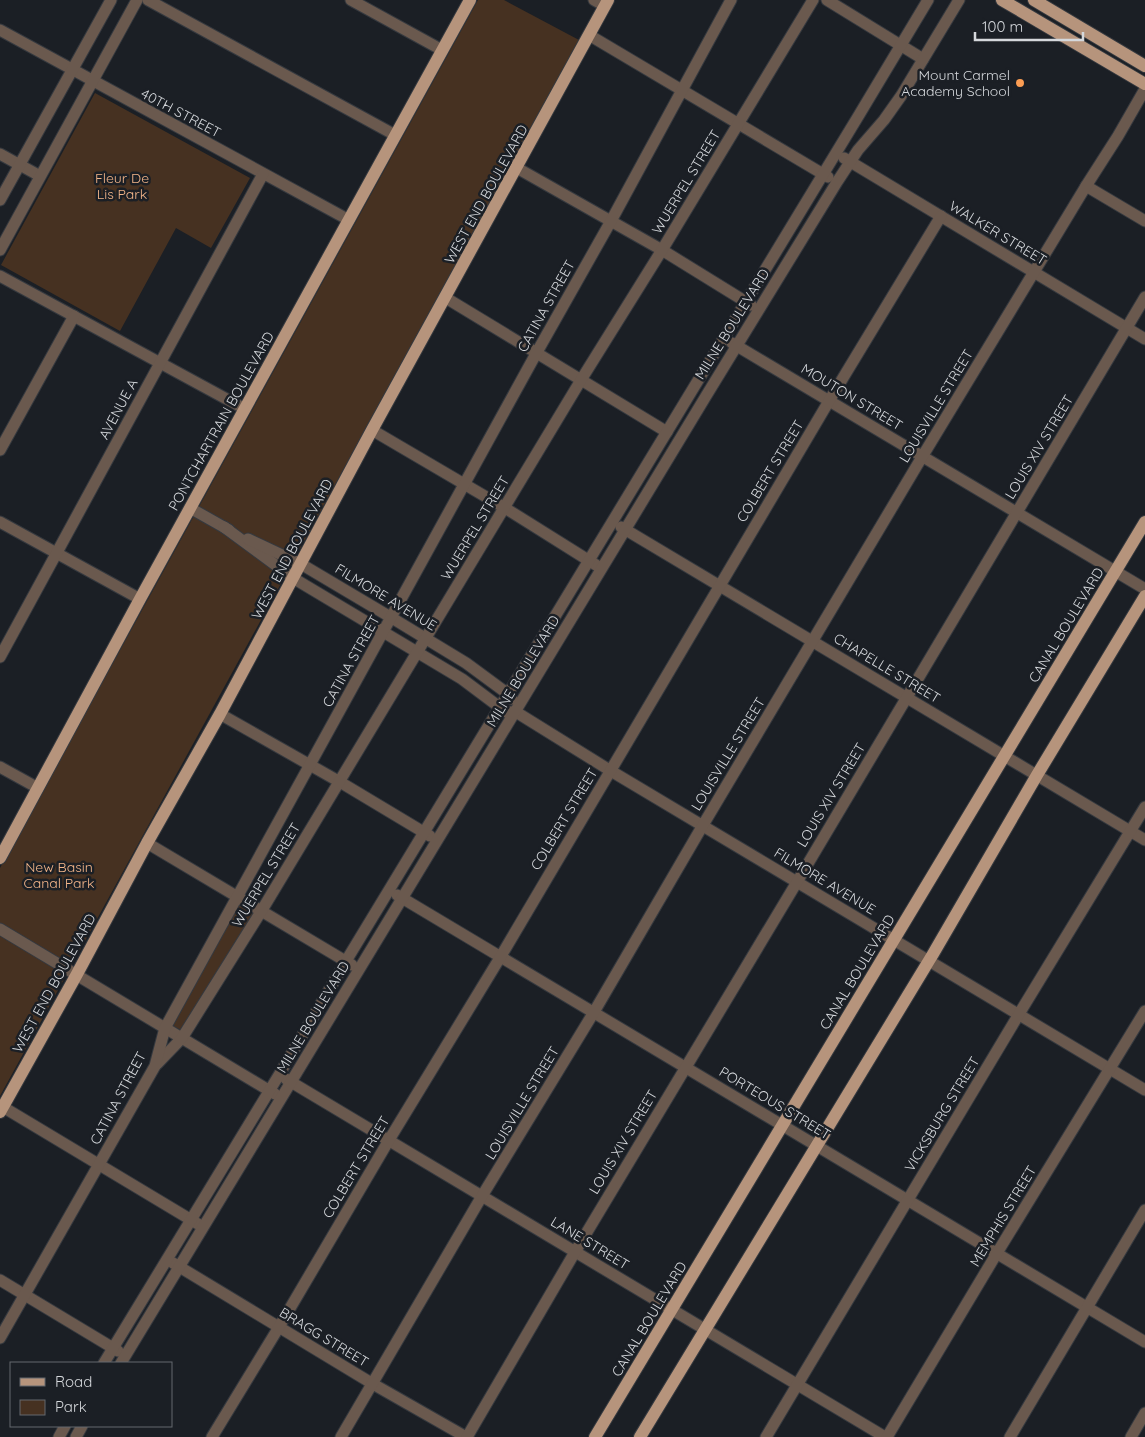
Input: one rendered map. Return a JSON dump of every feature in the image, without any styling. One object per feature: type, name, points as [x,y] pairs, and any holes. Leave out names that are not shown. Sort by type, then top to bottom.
[{"type":"main road","name":"PONTCHARTRAIN BOULEVARD","points":[[0,858],[140,599],[470,0]]},
{"type":"main road","points":[[1002,0],[1145,84]]},
{"type":"main road","points":[[1034,0],[1145,66]]},
{"type":"main road","name":"WEST END BOULEVARD","points":[[1,1109],[220,714],[372,430],[517,168],[589,35],[603,2]]},
{"type":"main road","name":"CANAL BOULEVARD","points":[[595,1437],[1145,522]]},
{"type":"main road","points":[[640,1437],[929,960],[1145,596]]},
{"type":"street","points":[[0,200],[111,0]]},
{"type":"street","points":[[0,250],[137,0]]},
{"type":"street","points":[[148,0],[395,136]]},
{"type":"street","points":[[351,0],[442,50]]},
{"type":"street","name":"CATINA STREET","points":[[0,1338],[155,1066],[165,1028],[731,0]]},
{"type":"street","name":"WUERPEL STREET","points":[[155,1066],[182,1038],[262,910],[581,380],[813,0]]},
{"type":"street","points":[[827,0],[923,59]]},
{"type":"street","name":"MILNE BOULEVARD","points":[[105,1362],[928,0]]},
{"type":"street","name":"MILNE BOULEVARD","points":[[123,1360],[837,182],[858,150],[884,120],[959,0]]},
{"type":"street","name":"40TH STREET","points":[[0,30],[92,82],[349,220]]},
{"type":"street","points":[[589,35],[837,182]]},
{"type":"street","name":"LOUISVILLE STREET","points":[[341,1437],[482,1196],[594,1012],[922,457],[1145,89]]},
{"type":"street","name":"WALKER STREET","points":[[836,153],[1145,339]]},
{"type":"street","points":[[0,154],[40,176]]},
{"type":"street","points":[[517,168],[662,250],[759,310]]},
{"type":"street","name":"AVENUE A","points":[[0,657],[263,174]]},
{"type":"street","points":[[1086,186],[1145,221]]},
{"type":"street","name":"COLBERT STREET","points":[[212,1437],[501,956],[829,401],[941,216]]},
{"type":"street","points":[[0,276],[245,409]]},
{"type":"street","name":"LOUIS XIV STREET","points":[[466,1437],[1145,297]]},
{"type":"street","points":[[446,298],[667,432]]},
{"type":"street","points":[[0,450],[74,316]]},
{"type":"street","name":"MOUTON STREET","points":[[724,338],[1145,589]]},
{"type":"street","points":[[372,430],[602,568]]},
{"type":"street","name":"FILMORE AVENUE","points":[[190,508],[224,527],[300,564],[470,666],[508,695],[514,701],[516,712]]},
{"type":"street","points":[[0,522],[140,599]]},
{"type":"street","name":"CHAPELLE STREET","points":[[613,522],[1145,840]]},
{"type":"street","name":"FILMORE AVENUE","points":[[224,527],[293,578],[462,679],[506,712],[516,712],[611,771],[1145,1090]]},
{"type":"street","points":[[220,714],[340,782],[437,841]]},
{"type":"street","points":[[0,767],[38,788]]},
{"type":"street","name":"VICKSBURG STREET","points":[[766,1437],[1145,807]]},
{"type":"street","points":[[147,843],[360,970]]},
{"type":"street","name":"PORTEOUS STREET","points":[[390,890],[1145,1342]]},
{"type":"street","points":[[0,929],[281,1098]]},
{"type":"street","name":"MEMPHIS STREET","points":[[886,1437],[1145,1011]]},
{"type":"street","name":"LANE STREET","points":[[279,1075],[886,1437]]},
{"type":"street","points":[[1,1109],[100,1164],[204,1227]]},
{"type":"street","points":[[1010,1437],[1145,1210]]},
{"type":"street","name":"BRAGG STREET","points":[[167,1260],[373,1384],[466,1437]]},
{"type":"street","points":[[0,1280],[113,1348],[123,1360]]},
{"type":"street","points":[[1131,1437],[1145,1414]]},
{"type":"green space","name":"New Basin Canal Park","points":[[478,0],[504,0],[579,40],[0,1096],[0,868]]},
{"type":"green space","name":"Fleur De Lis Park","points":[[95,93],[250,178],[211,248],[176,228],[120,331],[1,265]]},
{"type":"green space","points":[[240,903],[255,912],[183,1031],[173,1026]]},
{"type":"place","name":"Mount Carmel Academy School","points":[[1020,83]]}]
